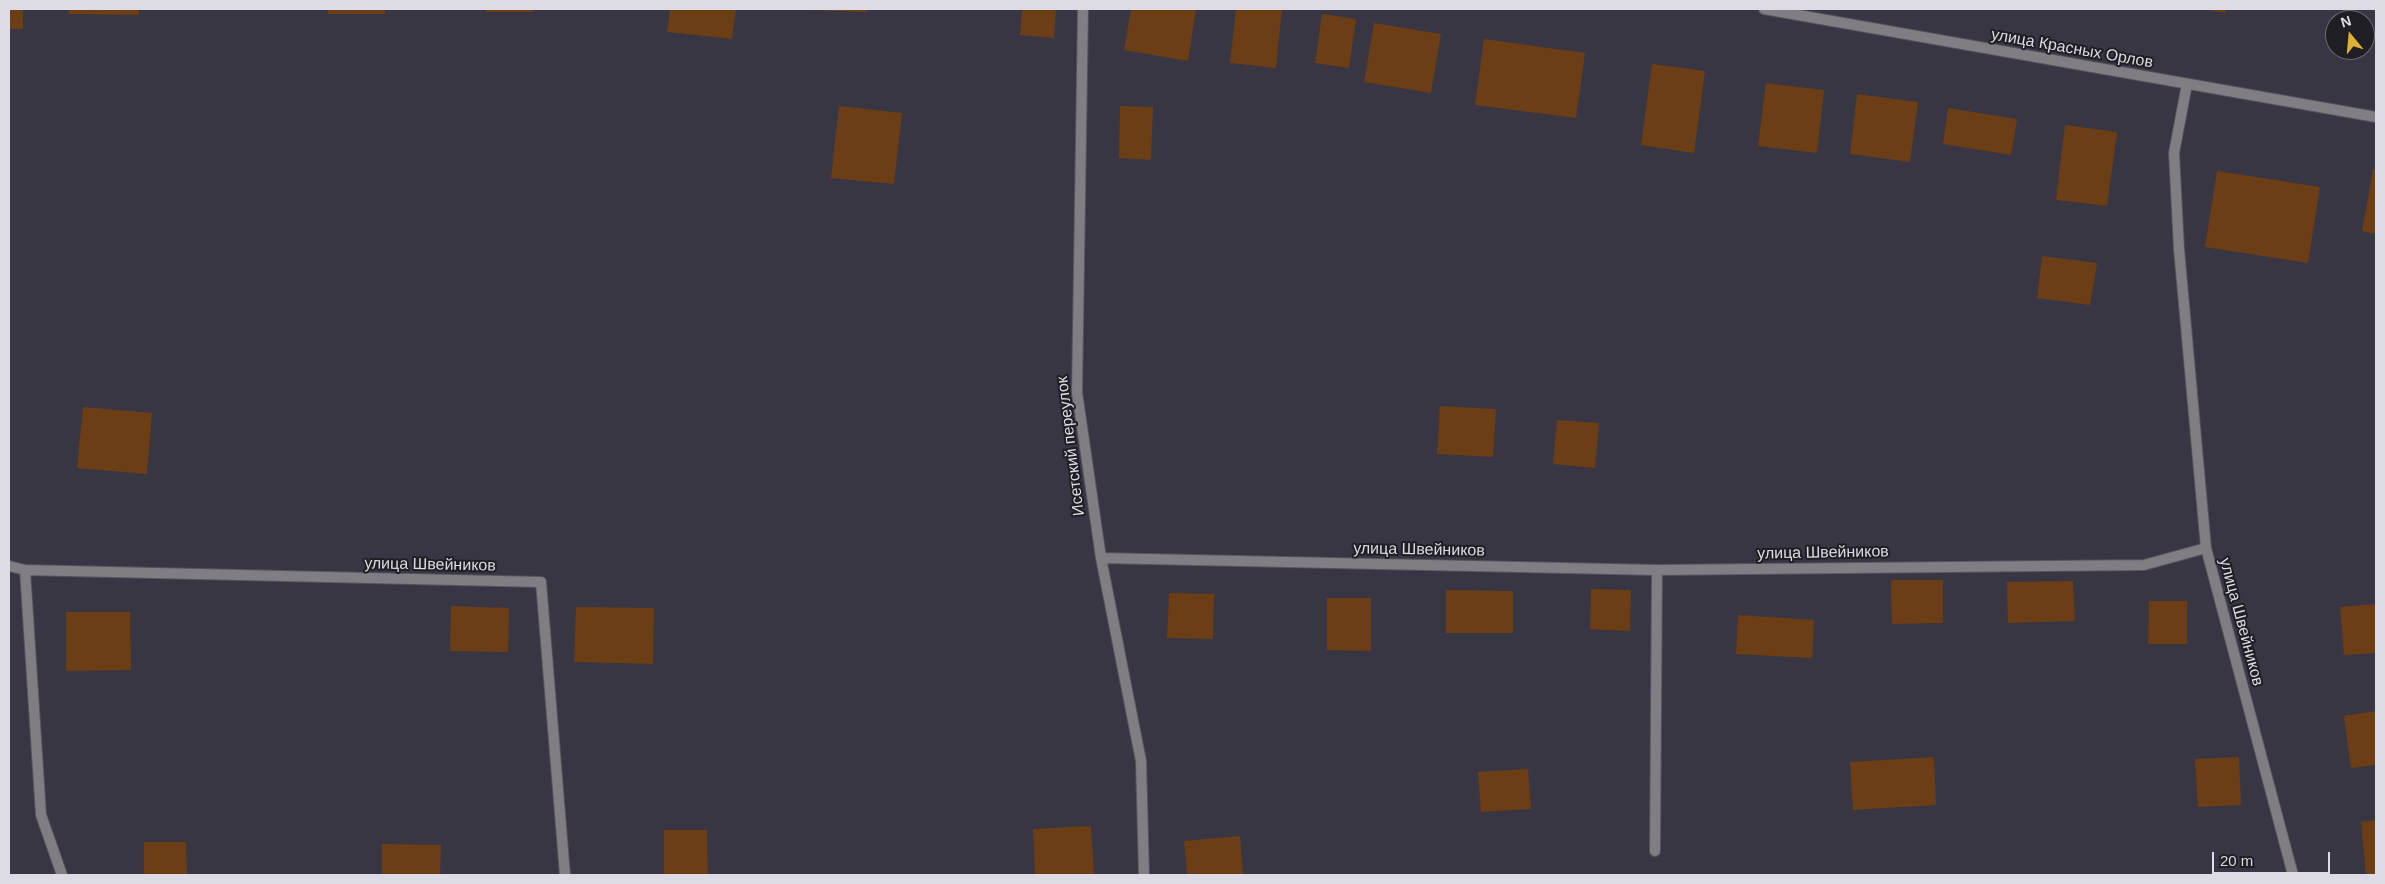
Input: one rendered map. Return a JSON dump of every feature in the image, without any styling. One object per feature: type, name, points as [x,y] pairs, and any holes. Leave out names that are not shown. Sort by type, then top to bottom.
[{"type":"street","name":"Исетский переулок","points":[[1083,9],[1077,392],[1101,558],[1141,760],[1144,875]]},
{"type":"street","name":"улица Красных Орлов","points":[[1764,9],[2376,117]]},
{"type":"street","points":[[2187,84],[2174,153],[2180,250],[2206,548]]},
{"type":"street","name":"улица Швейников","points":[[1101,558],[1657,570],[2144,565],[2206,548],[2293,875]]},
{"type":"street","name":"улица Швейников","points":[[9,566],[24,570],[541,582],[566,875]]},
{"type":"street","points":[[24,570],[42,815],[62,875]]},
{"type":"street","points":[[1655,851],[1657,570]]},
{"type":"building","points":[[9,9],[23,9],[23,29],[9,29]]},
{"type":"building","points":[[69,9],[139,9],[139,15],[69,14]]},
{"type":"building","points":[[328,9],[385,9],[385,14],[328,14]]},
{"type":"building","points":[[486,9],[533,9],[533,12],[486,12]]},
{"type":"building","points":[[670,9],[736,9],[732,39],[667,32]]},
{"type":"building","points":[[867,9],[867,12],[811,10]]},
{"type":"building","points":[[1022,9],[1056,9],[1054,38],[1020,35]]},
{"type":"building","points":[[1131,9],[1196,9],[1188,61],[1124,50]]},
{"type":"building","points":[[1236,9],[1282,9],[1276,68],[1230,63]]},
{"type":"building","points":[[2204,9],[2226,9],[2225,13]]},
{"type":"building","points":[[1322,14],[1356,19],[1349,68],[1315,63]]},
{"type":"building","points":[[1374,23],[1441,34],[1431,93],[1364,82]]},
{"type":"building","points":[[1484,39],[1585,53],[1576,118],[1475,105]]},
{"type":"building","points":[[1652,64],[1705,71],[1694,153],[1641,145]]},
{"type":"building","points":[[1766,83],[1824,90],[1817,153],[1758,146]]},
{"type":"building","points":[[1857,94],[1918,102],[1910,162],[1850,154]]},
{"type":"building","points":[[839,106],[902,113],[894,184],[831,178]]},
{"type":"building","points":[[1120,106],[1153,107],[1151,160],[1119,158]]},
{"type":"building","points":[[1948,108],[2017,119],[2011,155],[1943,144]]},
{"type":"building","points":[[2065,125],[2117,132],[2107,206],[2056,200]]},
{"type":"building","points":[[2373,169],[2376,169],[2376,234],[2362,231]]},
{"type":"building","points":[[2217,171],[2320,187],[2308,263],[2205,247]]},
{"type":"building","points":[[2042,256],[2097,263],[2090,305],[2037,298]]},
{"type":"building","points":[[1440,406],[1496,409],[1493,457],[1437,454]]},
{"type":"building","points":[[83,407],[152,413],[147,474],[77,468]]},
{"type":"building","points":[[1557,420],[1599,423],[1595,468],[1553,464]]},
{"type":"building","points":[[1891,580],[1943,580],[1943,623],[1892,624]]},
{"type":"building","points":[[2073,581],[2075,621],[2008,623],[2007,582]]},
{"type":"building","points":[[1591,589],[1631,590],[1630,631],[1590,629]]},
{"type":"building","points":[[1446,590],[1513,591],[1513,633],[1446,633]]},
{"type":"building","points":[[1169,593],[1214,594],[1213,639],[1167,638]]},
{"type":"building","points":[[1327,598],[1371,598],[1371,651],[1327,650]]},
{"type":"building","points":[[2149,601],[2187,601],[2187,644],[2148,644]]},
{"type":"building","points":[[2376,604],[2376,653],[2344,655],[2340,607]]},
{"type":"building","points":[[451,606],[509,608],[508,652],[450,651]]},
{"type":"building","points":[[576,607],[654,608],[653,664],[574,662]]},
{"type":"building","points":[[66,612],[130,612],[131,670],[66,671]]},
{"type":"building","points":[[1738,615],[1814,620],[1812,658],[1736,654]]},
{"type":"building","points":[[2376,711],[2376,765],[2351,768],[2344,716]]},
{"type":"building","points":[[1934,757],[1936,805],[1853,810],[1850,762]]},
{"type":"building","points":[[2239,757],[2241,805],[2198,807],[2195,759]]},
{"type":"building","points":[[1528,769],[1531,809],[1481,812],[1478,772]]},
{"type":"building","points":[[2376,820],[2376,875],[2366,875],[2361,822]]},
{"type":"building","points":[[1091,826],[1094,875],[1035,875],[1033,829]]},
{"type":"building","points":[[664,830],[707,830],[708,875],[664,875]]},
{"type":"building","points":[[1240,836],[1243,875],[1187,875],[1184,841]]},
{"type":"building","points":[[144,842],[186,842],[187,875],[144,875]]},
{"type":"building","points":[[382,844],[441,845],[440,875],[382,875]]}]
